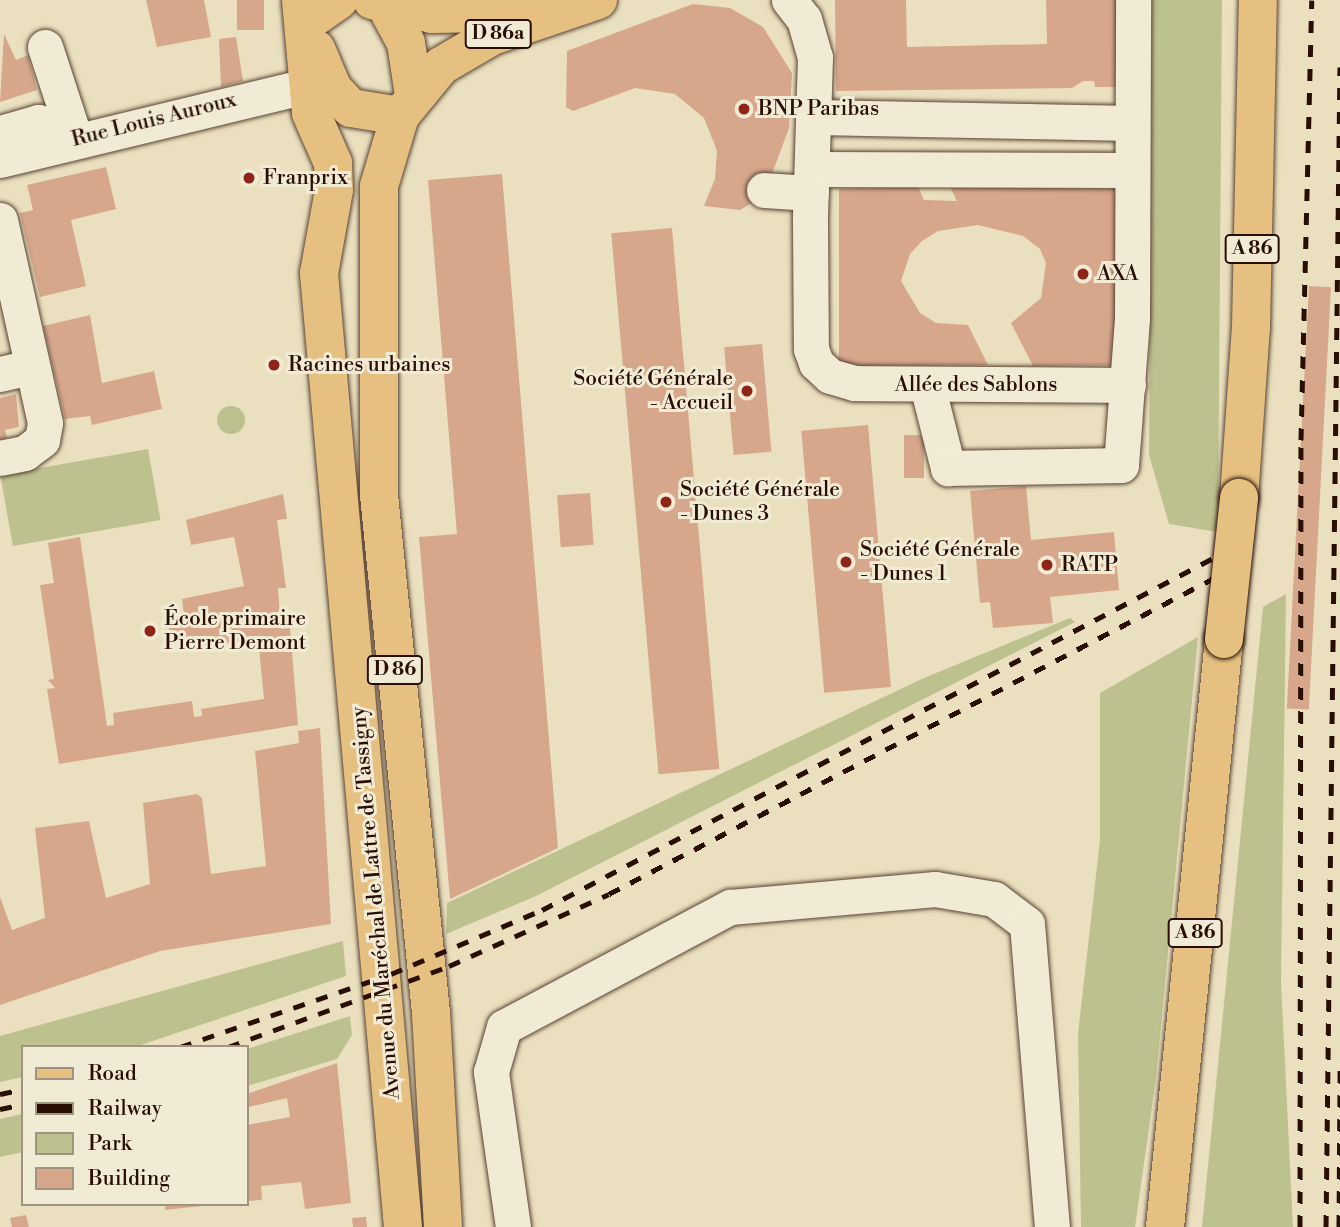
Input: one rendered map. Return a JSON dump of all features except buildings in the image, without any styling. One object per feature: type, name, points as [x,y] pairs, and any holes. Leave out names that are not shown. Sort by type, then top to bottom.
[{"type":"main road","points":[[340,0],[303,12],[340,99],[368,114],[407,106],[406,43],[379,2]]},
{"type":"main road","name":"D 86a","points":[[379,2],[432,14],[477,14],[535,0]]},
{"type":"main road","name":"D 86a","points":[[407,106],[441,66],[477,43],[598,0]]},
{"type":"main road","name":"A 86","points":[[1165,1227],[1239,498],[1251,328],[1258,0]]},
{"type":"main road","name":"Avenue du Maréchal de Lattre de Tassigny","points":[[303,12],[311,113],[333,163],[334,190],[319,273],[403,1227]]},
{"type":"main road","name":"Avenue du Maréchal de Lattre de Tassigny","points":[[407,106],[386,151],[377,213],[379,495],[431,1013],[443,1227]]},
{"type":"street","name":"Allée des Sablons","points":[[789,0],[804,19],[816,57],[811,181],[811,349],[816,363],[842,381],[927,385],[1128,386]]},
{"type":"street","points":[[927,385],[948,468],[1122,465],[1128,386],[1133,0]]},
{"type":"street","points":[[45,47],[68,141]]},
{"type":"street","name":"Rue Louis Auroux","points":[[0,160],[68,141],[309,85]]},
{"type":"street","points":[[814,117],[1132,123]]},
{"type":"street","points":[[0,133],[38,122],[57,128],[68,141]]},
{"type":"street","points":[[764,190],[811,181],[1132,170]]},
{"type":"street","points":[[0,220],[15,370],[45,423],[42,440],[25,453],[0,458]]},
{"type":"street","points":[[513,1227],[491,1072],[504,1027],[730,907],[935,889],[994,899],[1027,924],[1052,1227]]},
{"type":"green space","points":[[1152,0],[1222,0],[1218,532],[1169,524],[1149,455]]},
{"type":"green space","points":[[231,406],[241,410],[245,420],[241,430],[231,434],[221,430],[217,420],[221,410]]},
{"type":"green space","points":[[148,449],[161,520],[13,546],[0,475]]},
{"type":"green space","points":[[1286,594],[1281,982],[1293,1227],[1202,1227],[1263,607]]},
{"type":"green space","points":[[1070,618],[1075,622],[536,896],[446,934],[447,903],[924,678]]},
{"type":"green space","points":[[1198,637],[1156,1078],[1135,1227],[1081,1227],[1078,1034],[1100,840],[1100,693]]},
{"type":"green space","points":[[343,941],[346,976],[141,1045],[21,1045],[21,1077],[0,1082],[0,1036]]},
{"type":"green space","points":[[350,1016],[352,1035],[337,1059],[248,1086],[248,1049]]},
{"type":"green space","points":[[21,1114],[21,1152],[0,1157],[0,1119]]},
{"type":"railway","points":[[1300,1227],[1301,440],[1312,0]]},
{"type":"railway","points":[[1326,1227],[1340,67]]},
{"type":"railway","points":[[186,1045],[391,974],[542,910],[1221,554]]},
{"type":"railway","points":[[233,1045],[449,966],[609,894],[1216,577]]},
{"type":"railway","points":[[1339,1227],[1340,1069]]},
{"type":"railway","points":[[0,1094],[21,1089]]},
{"type":"railway","points":[[0,1109],[21,1104]]},
{"type":"place","name":"BNP Paribas","points":[[744,109]]},
{"type":"place","name":"Franprix","points":[[249,178]]},
{"type":"place","name":"AXA","points":[[1083,274]]},
{"type":"place","name":"Racines urbaines","points":[[274,365]]},
{"type":"place","name":"Société Générale - Accueil","points":[[747,391]]},
{"type":"place","name":"Société Générale - Dunes 3","points":[[666,502]]},
{"type":"place","name":"Société Générale - Dunes 1","points":[[846,562]]},
{"type":"place","name":"RATP","points":[[1047,565]]},
{"type":"place","name":"École primaire Pierre Demont","points":[[150,631]]}]
